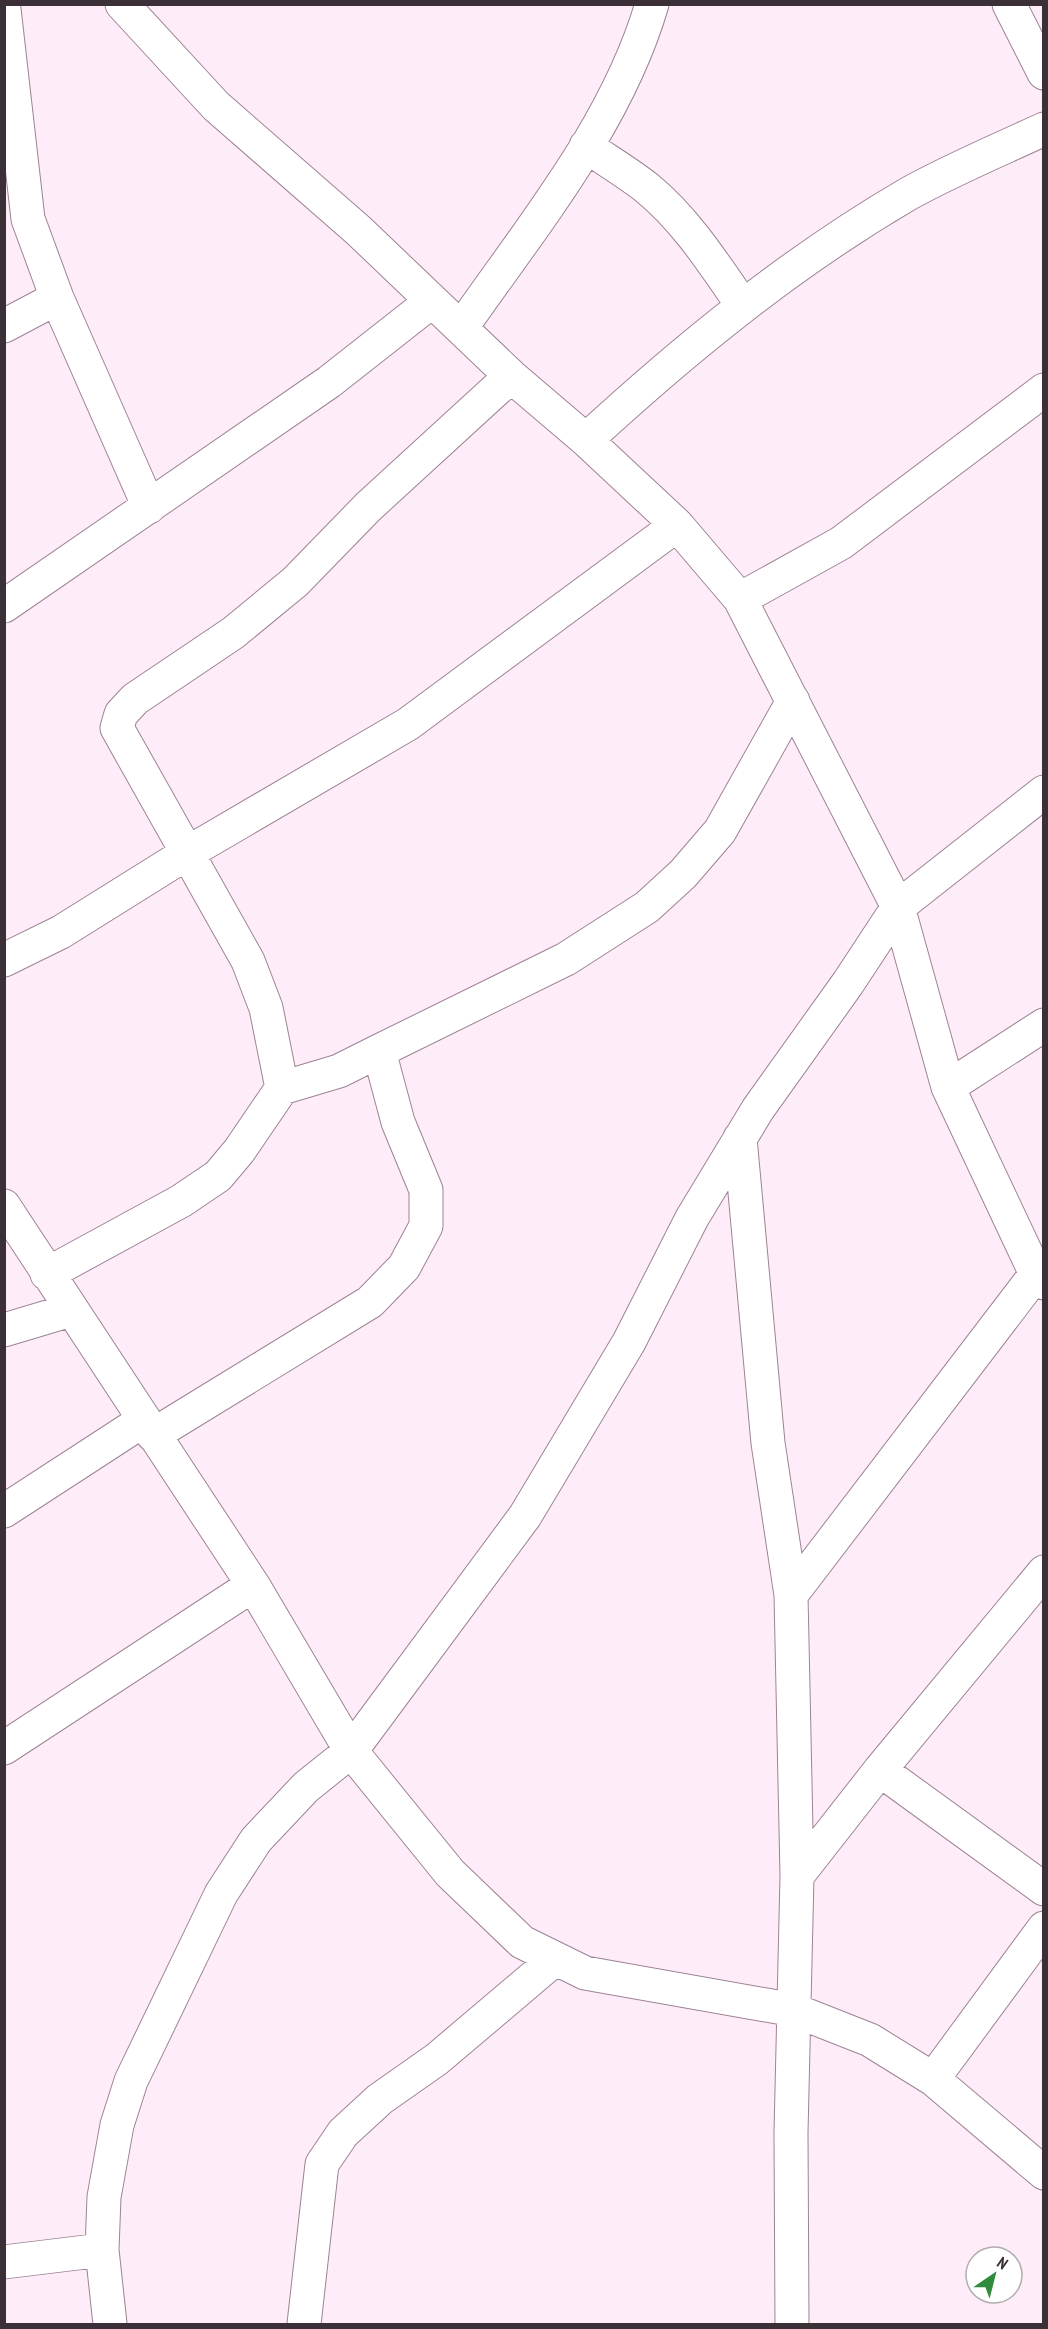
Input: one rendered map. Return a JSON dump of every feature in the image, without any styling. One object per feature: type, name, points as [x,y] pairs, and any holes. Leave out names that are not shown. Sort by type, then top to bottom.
[{"type":"street","points":[[122,4],[216,106],[358,230],[511,376],[586,440],[677,525],[740,600],[898,907],[948,1087],[1040,1279],[791,1595]]},
{"type":"street","points":[[462,327],[586,146],[631,61],[652,4]]},
{"type":"street","points":[[1009,4],[1044,73]]},
{"type":"street","points":[[4,9],[27,219],[57,298],[149,507]]},
{"type":"street","points":[[586,440],[668,365],[774,280],[909,194],[1044,129]]},
{"type":"street","points":[[586,146],[647,188],[676,216],[699,242],[743,306]]},
{"type":"street","points":[[4,326],[57,298]]},
{"type":"street","points":[[4,606],[329,382],[432,301]]},
{"type":"street","points":[[282,1088],[266,1008],[248,961],[189,852],[117,728],[121,714],[135,699],[233,633],[295,582],[368,507],[511,376]]},
{"type":"street","points":[[740,600],[841,543],[1044,390]]},
{"type":"street","points":[[4,960],[61,932],[189,852],[408,724],[677,525]]},
{"type":"street","points":[[48,1274],[181,1201],[218,1176],[239,1151],[282,1088],[339,1071],[379,1052],[566,959],[647,908],[683,874],[720,831],[793,701]]},
{"type":"street","points":[[110,2325],[102,2250],[104,2197],[117,2125],[131,2081],[221,1894],[255,1840],[306,1787],[351,1751],[525,1516],[629,1342],[692,1218],[740,1138],[898,907],[1044,792]]},
{"type":"street","points":[[948,1087],[1044,1025]]},
{"type":"street","points":[[4,1511],[370,1302],[404,1267],[426,1226],[426,1190],[398,1122],[379,1052]]},
{"type":"street","points":[[740,1138],[768,1443],[791,1595],[797,1876],[792,2325]]},
{"type":"street","points":[[4,1206],[253,1586],[351,1751],[450,1873],[522,1942],[585,1973],[794,2010],[870,2040],[933,2079],[1044,2173]]},
{"type":"street","points":[[4,1330],[71,1310]]},
{"type":"street","points":[[797,1876],[880,1770],[1044,1572]]},
{"type":"street","points":[[4,1748],[253,1586]]},
{"type":"street","points":[[880,1770],[1044,1889]]},
{"type":"street","points":[[933,2079],[1044,1928]]},
{"type":"street","points":[[304,2325],[322,2164],[338,2140],[380,2099],[438,2059],[555,1959]]},
{"type":"street","points":[[4,2262],[102,2250]]}]
